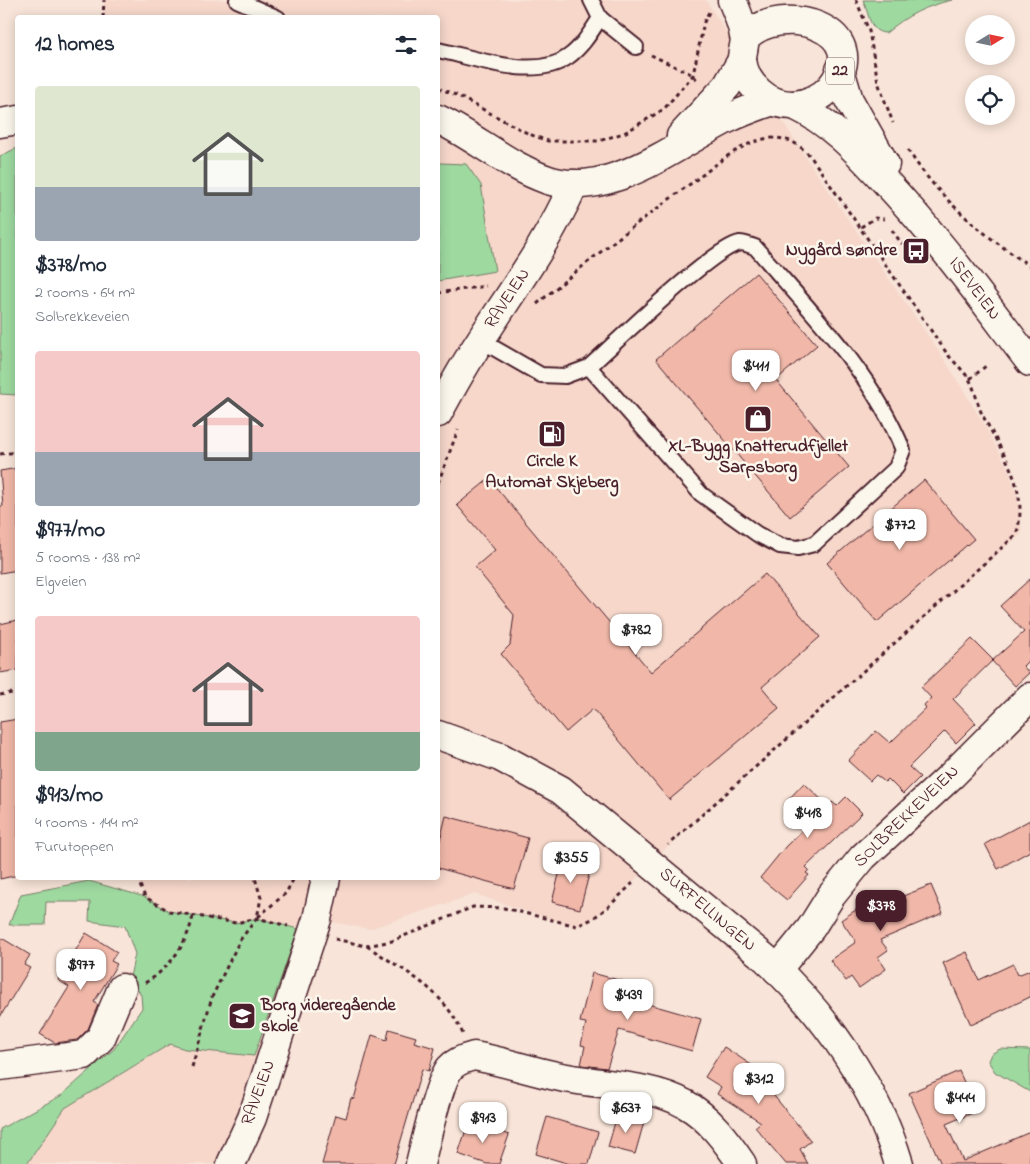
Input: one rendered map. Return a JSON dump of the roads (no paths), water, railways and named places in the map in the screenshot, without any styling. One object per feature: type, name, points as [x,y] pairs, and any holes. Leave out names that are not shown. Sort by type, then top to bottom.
[{"type":"main road","name":"22","points":[[786,2],[814,9],[832,24],[842,46],[840,70],[835,81],[818,98],[784,103],[756,89],[745,70],[744,49],[750,28],[768,11],[786,2]]},
{"type":"main road","name":"22","points":[[722,4],[744,49]]},
{"type":"main road","points":[[665,153],[716,100],[744,49]]},
{"type":"main road","name":"ISEVEIEN","points":[[840,70],[849,100],[862,126],[918,216],[1030,362]]},
{"type":"main road","points":[[440,120],[523,170],[549,180],[574,184],[597,181],[633,171],[728,119],[784,103]]},
{"type":"main road","name":"ISEVEIEN","points":[[784,103],[812,114],[833,128],[918,216]]},
{"type":"main road","points":[[0,123],[15,120]]},
{"type":"main road","name":"RAVEIEN","points":[[450,418],[480,340],[530,266],[563,208],[574,184]]},
{"type":"main road","name":"SOLBREKKEVEIEN","points":[[777,970],[863,857],[952,775],[1030,697]]},
{"type":"main road","name":"SURFELLINGEN","points":[[440,736],[500,757],[561,790],[651,863],[796,986],[842,1048],[864,1085],[884,1123],[899,1164]]},
{"type":"main road","name":"RAVEIEN","points":[[231,1164],[252,1118],[317,919],[326,880]]},
{"type":"main road","points":[[0,1066],[84,1054],[101,1038],[122,988]]},
{"type":"main road","points":[[420,1164],[440,1093],[450,1068],[462,1060],[474,1056],[556,1076],[634,1089],[674,1098],[700,1116],[729,1145],[742,1164]]},
{"type":"lane","points":[[237,0],[271,15]]},
{"type":"lane","points":[[591,0],[600,18],[636,47]]},
{"type":"lane","points":[[440,50],[518,67],[543,68],[557,64],[570,56],[583,43],[600,18]]},
{"type":"lane","points":[[480,340],[541,375],[564,376],[589,367],[692,275],[728,248],[742,243],[755,247],[852,360],[893,426],[903,450],[896,468],[814,544],[798,548],[780,546],[757,534],[701,494],[589,367]]},
{"type":"place","name":"Nygård søndre","points":[[916,251]]},
{"type":"place","name":"XL-Bygg Knatterudfjellet Sarpsborg","points":[[758,419]]},
{"type":"place","name":"Circle K Automat Skjeberg","points":[[552,434]]},
{"type":"place","name":"Borg videregående skole","points":[[242,1016]]}]
